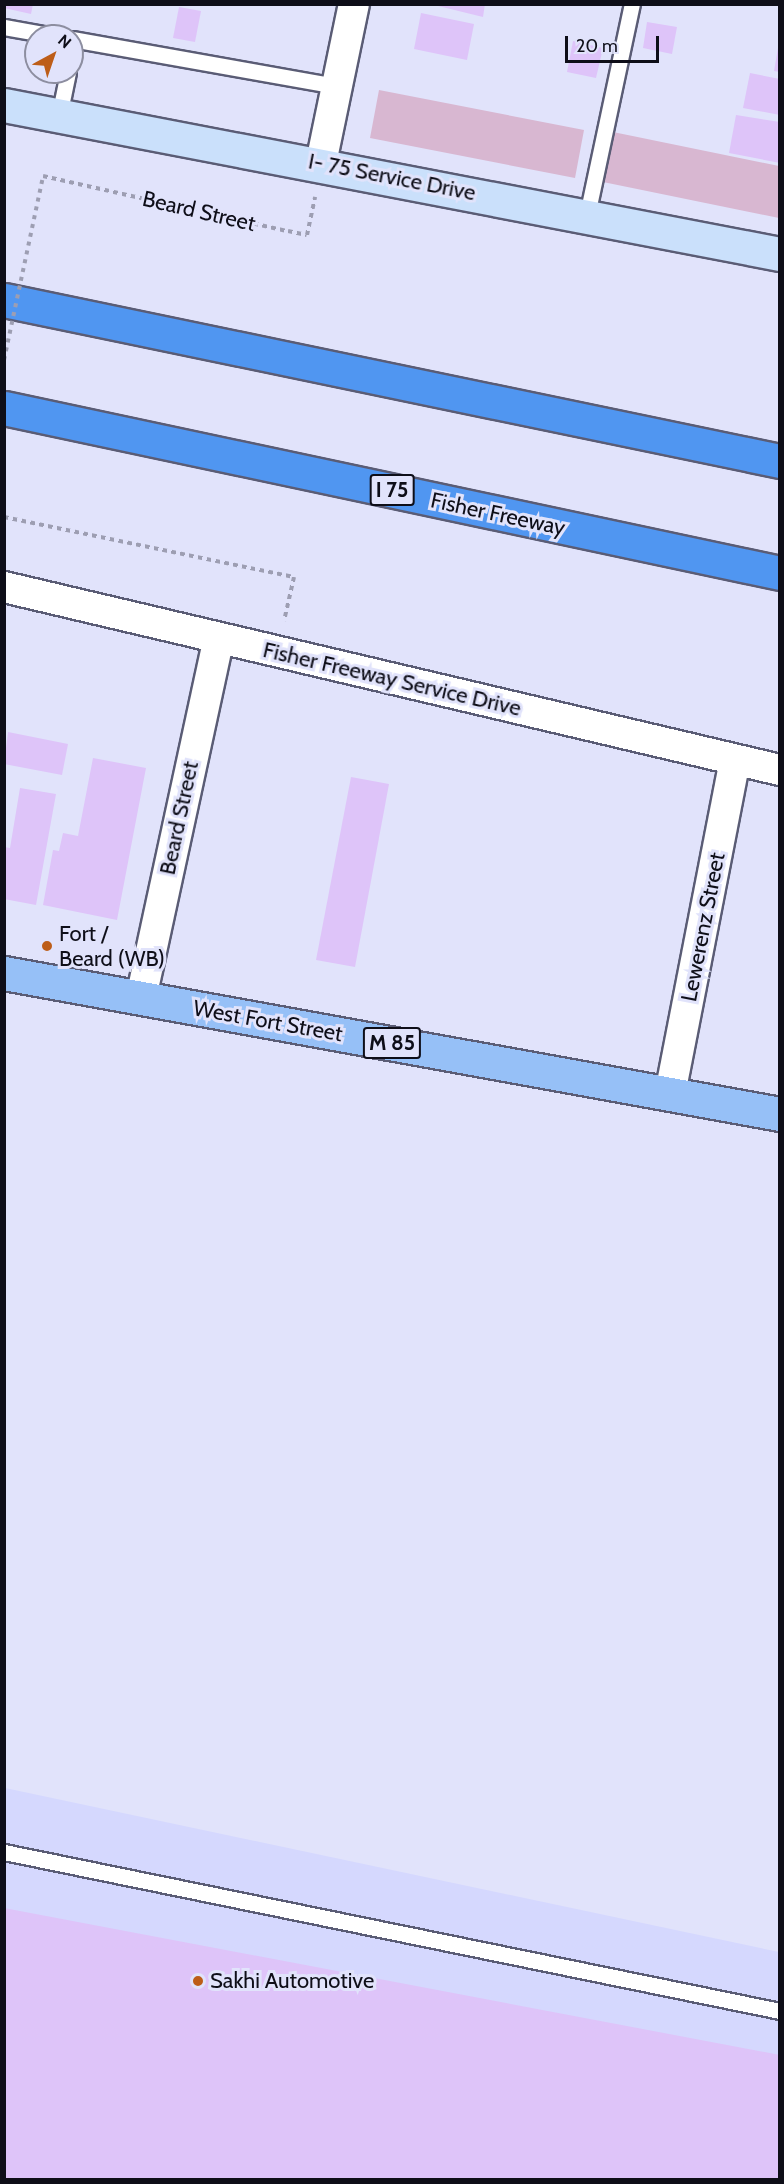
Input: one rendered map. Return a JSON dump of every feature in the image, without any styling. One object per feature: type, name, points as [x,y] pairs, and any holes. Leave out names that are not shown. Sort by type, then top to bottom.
[{"type":"highway","points":[[4,300],[555,412],[780,461]]},
{"type":"highway","name":"Fisher Freeway","points":[[4,408],[780,573]]},
{"type":"highway","points":[[555,412],[780,441]]},
{"type":"highway","points":[[552,526],[780,588]]},
{"type":"main road","name":"I- 75 Service Drive","points":[[4,105],[587,215],[780,254]]},
{"type":"main road","name":"West Fort Street","points":[[4,973],[780,1114]]},
{"type":"street","points":[[321,164],[354,4]]},
{"type":"street","name":"Fisher Freeway Service Drive","points":[[4,587],[780,770]]},
{"type":"street","name":"Beard Street","points":[[141,998],[219,638]]},
{"type":"street","name":"Lewerenz Street","points":[[670,1094],[735,760]]},
{"type":"lane","points":[[587,215],[632,4]]},
{"type":"lane","points":[[4,27],[24,31]]},
{"type":"lane","points":[[84,46],[337,86]]},
{"type":"lane","points":[[59,116],[66,84]]},
{"type":"lane","points":[[4,1852],[780,2011]]},
{"type":"path","name":"Beard Street","points":[[4,360],[43,176],[307,236],[321,164]]},
{"type":"path","points":[[4,517],[294,577],[277,651]]},
{"type":"shaded area","points":[[379,90],[584,130],[575,178],[370,138]]},
{"type":"shaded area","points":[[613,132],[779,166],[779,218],[603,182]]},
{"type":"shaded area","name":"Sakhi Automotive","points":[[5,1788],[779,1952],[779,2179],[5,2180]]},
{"type":"building","points":[[5,4],[33,4],[31,14],[4,8]]},
{"type":"building","points":[[430,4],[485,4],[483,17]]},
{"type":"building","points":[[179,7],[201,11],[195,42],[173,38]]},
{"type":"building","points":[[421,13],[474,24],[467,60],[414,49]]},
{"type":"building","points":[[647,22],[677,27],[672,54],[643,48]]},
{"type":"building","points":[[573,41],[603,48],[596,78],[567,72]]},
{"type":"building","points":[[778,48],[780,48],[780,72],[774,71]]},
{"type":"building","points":[[750,73],[780,79],[780,115],[743,108]]},
{"type":"building","points":[[736,115],[780,122],[780,163],[729,153]]},
{"type":"building","points":[[8,732],[68,744],[62,775],[4,764]]},
{"type":"building","points":[[93,758],[146,768],[117,920],[43,905],[53,850],[59,851],[63,833],[78,836]]},
{"type":"building","points":[[351,777],[389,784],[355,967],[316,960]]},
{"type":"building","points":[[20,788],[56,794],[36,905],[4,899],[4,847],[10,848]]},
{"type":"building","name":"Sakhi Automotive","points":[[4,1908],[780,2055],[780,2180],[4,2180]]},
{"type":"place","name":"Fort / Beard (WB)","points":[[47,946]]},
{"type":"place","name":"Sakhi Automotive","points":[[198,1981]]}]
